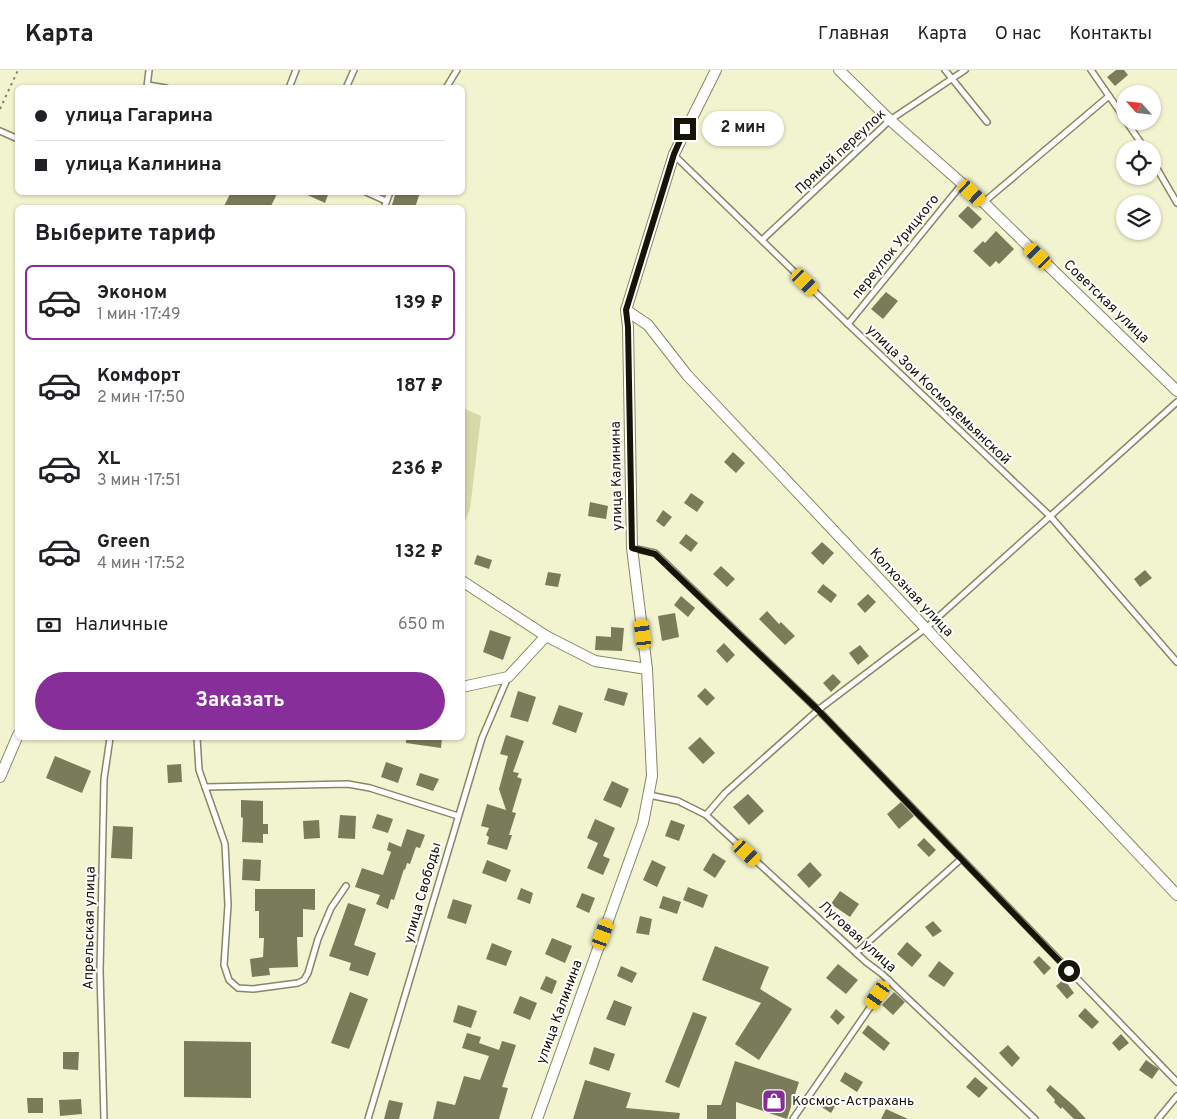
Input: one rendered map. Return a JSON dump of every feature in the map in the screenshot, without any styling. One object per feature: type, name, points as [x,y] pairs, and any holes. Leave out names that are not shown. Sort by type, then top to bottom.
[{"type":"street","name":"улица Калинина","points":[[536,1119],[643,824],[649,796],[652,776],[647,669],[632,548],[628,327],[626,310],[674,154],[716,70]]},
{"type":"street","name":"Советская улица","points":[[839,70],[890,120],[983,202],[1177,391]]},
{"type":"street","name":"Колхозная улица","points":[[626,310],[648,325],[687,375],[1177,895]]},
{"type":"street","points":[[465,583],[546,636],[595,660],[647,669]]},
{"type":"street","points":[[465,686],[508,678],[546,636]]},
{"type":"street","points":[[0,777],[16,740]]},
{"type":"lane","points":[[147,85],[149,70]]},
{"type":"lane","points":[[290,85],[296,70]]},
{"type":"lane","points":[[347,85],[354,70]]},
{"type":"lane","points":[[448,85],[457,70]]},
{"type":"lane","points":[[945,70],[987,122]]},
{"type":"lane","name":"Прямой переулок","points":[[762,240],[890,120],[965,70]]},
{"type":"lane","points":[[1091,70],[1116,106]]},
{"type":"lane","points":[[983,202],[1109,96]]},
{"type":"lane","points":[[0,131],[15,138]]},
{"type":"lane","name":"улица Зои Космодемьянской","points":[[674,154],[848,324],[1050,516],[1177,662]]},
{"type":"lane","points":[[1161,175],[1177,203]]},
{"type":"lane","name":"переулок Урицкого","points":[[848,324],[962,184]]},
{"type":"lane","points":[[373,195],[386,201]]},
{"type":"lane","points":[[385,205],[389,195]]},
{"type":"lane","points":[[706,815],[725,793],[818,710],[926,628],[1177,402]]},
{"type":"lane","points":[[632,548],[655,554],[818,710],[1177,1082]]},
{"type":"lane","name":"улица Свободы","points":[[368,1119],[482,738],[508,678]]},
{"type":"lane","name":"Апрельская улица","points":[[104,1119],[100,971],[104,779],[110,740]]},
{"type":"lane","points":[[197,740],[198,770],[226,844],[228,904],[224,964],[229,980],[238,988],[253,989],[298,983],[304,980],[308,973],[318,938],[331,908],[346,886]]},
{"type":"lane","points":[[205,787],[348,784],[370,788],[458,816]]},
{"type":"lane","name":"Луговая улица","points":[[649,796],[678,801],[706,815],[856,953],[889,980],[1035,1119]]},
{"type":"lane","points":[[856,953],[961,859]]},
{"type":"lane","points":[[793,1119],[889,980]]},
{"type":"lane","points":[[1158,1119],[1177,1096]]},
{"type":"path","points":[[0,109],[18,70]]},
{"type":"green space","points":[[465,409],[481,416],[470,509],[465,521]]},
{"type":"building","points":[[1116,70],[1124,70],[1128,75],[1115,86],[1107,77]]},
{"type":"building","points":[[230,195],[276,195],[272,205],[224,205]]},
{"type":"building","points":[[308,195],[328,195],[325,203]]},
{"type":"building","points":[[395,195],[419,195],[416,205],[392,205]]},
{"type":"building","points":[[968,206],[982,219],[972,229],[958,216]]},
{"type":"building","points":[[996,231],[1014,249],[999,264],[996,261],[990,267],[973,251],[983,241],[985,243]]},
{"type":"building","points":[[886,292],[898,301],[883,319],[871,309]]},
{"type":"building","points":[[733,452],[745,463],[736,473],[724,462]]},
{"type":"building","points":[[691,493],[704,502],[697,512],[684,503]]},
{"type":"building","points":[[590,502],[608,506],[606,519],[588,516]]},
{"type":"building","points":[[663,510],[672,517],[664,527],[656,521]]},
{"type":"building","points":[[686,534],[698,543],[691,552],[679,543]]},
{"type":"building","points":[[822,542],[834,553],[823,565],[811,553]]},
{"type":"building","points":[[477,555],[492,560],[489,569],[474,564]]},
{"type":"building","points":[[721,566],[735,579],[727,587],[713,574]]},
{"type":"building","points":[[1145,570],[1152,578],[1140,587],[1134,579]]},
{"type":"building","points":[[548,572],[561,574],[558,587],[545,585]]},
{"type":"building","points":[[823,584],[837,595],[831,603],[817,592]]},
{"type":"building","points":[[868,594],[876,602],[865,613],[857,604]]},
{"type":"building","points":[[681,596],[695,608],[688,617],[674,605]]},
{"type":"building","points":[[767,611],[779,624],[781,622],[795,636],[785,645],[759,619]]},
{"type":"building","points":[[675,613],[679,637],[662,641],[658,616]]},
{"type":"building","points":[[611,627],[624,628],[622,651],[595,650],[596,636],[611,637]]},
{"type":"building","points":[[490,630],[511,637],[503,660],[483,652]]},
{"type":"building","points":[[724,643],[735,655],[727,663],[716,651]]},
{"type":"building","points":[[860,645],[869,656],[858,665],[849,653]]},
{"type":"building","points":[[833,674],[841,682],[831,692],[823,683]]},
{"type":"building","points":[[608,688],[628,693],[624,706],[604,700]]},
{"type":"building","points":[[705,688],[715,698],[707,706],[697,696]]},
{"type":"building","points":[[518,691],[536,697],[528,722],[510,717]]},
{"type":"building","points":[[559,705],[583,713],[576,733],[552,724]]},
{"type":"building","points":[[506,735],[524,741],[513,772],[519,773],[517,777],[522,779],[512,812],[516,813],[509,835],[512,835],[507,850],[487,844],[489,837],[486,835],[489,828],[481,826],[487,804],[506,810],[499,789],[508,756],[500,754]]},
{"type":"building","points":[[700,737],[715,753],[703,764],[688,748]]},
{"type":"building","points":[[406,740],[442,740],[441,748],[406,743]]},
{"type":"building","points":[[55,756],[91,771],[82,793],[46,778]]},
{"type":"building","points":[[386,762],[403,768],[398,783],[381,777]]},
{"type":"building","points":[[181,764],[182,782],[168,783],[167,765]]},
{"type":"building","points":[[420,773],[439,779],[433,791],[416,785]]},
{"type":"building","points":[[612,781],[629,789],[621,808],[603,800]]},
{"type":"building","points":[[748,794],[764,811],[749,825],[733,807]]},
{"type":"building","points":[[241,800],[263,801],[263,824],[268,824],[268,834],[263,834],[263,843],[242,842],[243,818],[241,817]]},
{"type":"building","points":[[901,802],[914,816],[899,829],[887,814]]},
{"type":"building","points":[[377,814],[393,819],[388,833],[372,828]]},
{"type":"building","points":[[340,815],[356,816],[355,839],[338,838]]},
{"type":"building","points":[[595,819],[615,828],[603,856],[610,859],[603,875],[587,868],[598,843],[587,838]]},
{"type":"building","points":[[319,820],[320,838],[304,839],[303,821]]},
{"type":"building","points":[[671,820],[685,825],[679,841],[665,836]]},
{"type":"building","points":[[113,826],[133,827],[132,859],[111,858]]},
{"type":"building","points":[[407,829],[425,835],[420,848],[416,847],[410,864],[407,863],[404,869],[394,900],[391,899],[388,909],[376,904],[380,895],[355,887],[362,868],[383,875],[391,852],[387,850],[389,842],[401,847]]},
{"type":"building","points":[[924,838],[936,850],[929,857],[917,845]]},
{"type":"building","points":[[713,853],[726,861],[715,878],[703,870]]},
{"type":"building","points":[[243,859],[261,860],[260,881],[242,880]]},
{"type":"building","points":[[487,860],[511,870],[506,882],[482,873]]},
{"type":"building","points":[[652,860],[666,867],[657,887],[643,880]]},
{"type":"building","points":[[810,862],[822,875],[809,888],[797,875]]},
{"type":"building","points":[[688,887],[708,895],[703,908],[683,900]]},
{"type":"building","points":[[521,888],[533,893],[530,904],[517,899]]},
{"type":"building","points":[[255,889],[315,889],[315,910],[303,909],[303,937],[297,937],[298,967],[269,968],[270,975],[252,977],[250,959],[263,957],[264,938],[259,938],[259,911],[255,911]]},
{"type":"building","points":[[840,891],[859,904],[850,917],[831,904]]},
{"type":"building","points":[[582,893],[595,898],[589,913],[576,907]]},
{"type":"building","points":[[663,896],[681,902],[677,914],[659,908]]},
{"type":"building","points":[[453,899],[472,905],[466,924],[447,918]]},
{"type":"building","points":[[348,903],[366,909],[354,945],[376,953],[368,976],[349,970],[351,963],[329,956]]},
{"type":"building","points":[[640,916],[652,919],[649,935],[636,933]]},
{"type":"building","points":[[933,921],[942,931],[933,937],[925,927]]},
{"type":"building","points":[[552,938],[572,946],[565,963],[545,954]]},
{"type":"building","points":[[907,942],[922,955],[912,967],[897,954]]},
{"type":"building","points":[[492,943],[512,951],[506,966],[486,959]]},
{"type":"building","points":[[715,946],[769,967],[760,989],[792,1009],[759,1060],[735,1044],[761,1003],[702,980]]},
{"type":"building","points":[[1039,956],[1051,968],[1044,975],[1033,962]]},
{"type":"building","points":[[939,961],[954,973],[944,987],[928,976]]},
{"type":"building","points":[[838,964],[858,980],[846,994],[826,978]]},
{"type":"building","points":[[621,966],[637,973],[632,983],[617,976]]},
{"type":"building","points":[[546,976],[557,981],[552,994],[540,989]]},
{"type":"building","points":[[1064,979],[1074,993],[1067,999],[1056,986]]},
{"type":"building","points":[[350,992],[368,999],[349,1049],[331,1043]]},
{"type":"building","points":[[894,992],[905,1002],[893,1015],[882,1005]]},
{"type":"building","points":[[520,996],[537,1003],[530,1020],[513,1013]]},
{"type":"building","points":[[614,1000],[632,1007],[625,1026],[606,1019]]},
{"type":"building","points":[[458,1005],[477,1011],[471,1028],[453,1022]]},
{"type":"building","points":[[1085,1008],[1099,1022],[1092,1029],[1078,1016]]},
{"type":"building","points":[[836,1009],[845,1017],[838,1025],[830,1017]]},
{"type":"building","points":[[693,1012],[707,1017],[679,1088],[665,1082]]},
{"type":"building","points":[[868,1025],[890,1043],[884,1051],[862,1033]]},
{"type":"building","points":[[467,1033],[481,1037],[479,1043],[499,1050],[502,1041],[516,1045],[502,1087],[508,1088],[499,1119],[433,1119],[437,1101],[455,1105],[464,1076],[480,1080],[489,1056],[462,1048]]},
{"type":"building","points":[[1121,1034],[1129,1043],[1119,1051],[1112,1043]]},
{"type":"building","points":[[184,1041],[251,1042],[251,1098],[184,1097]]},
{"type":"building","points":[[1008,1045],[1020,1058],[1012,1067],[999,1053]]},
{"type":"building","points":[[594,1047],[615,1054],[609,1071],[589,1064]]},
{"type":"building","points":[[63,1052],[79,1052],[78,1070],[63,1069]]},
{"type":"building","points":[[1146,1060],[1159,1069],[1152,1079],[1139,1070]]},
{"type":"building","points":[[735,1061],[799,1082],[787,1119],[736,1102],[736,1119],[707,1119],[707,1105],[721,1105]]},
{"type":"building","points":[[845,1072],[863,1082],[857,1092],[840,1081]]},
{"type":"building","points":[[975,1077],[988,1088],[979,1098],[966,1087]]},
{"type":"building","points":[[585,1080],[631,1093],[626,1108],[680,1113],[679,1119],[573,1119]]},
{"type":"building","points":[[1050,1085],[1086,1119],[1074,1119],[1062,1107],[1061,1109],[1046,1090]]},
{"type":"building","points":[[826,1096],[837,1103],[831,1113],[820,1106]]},
{"type":"building","points":[[27,1098],[43,1098],[43,1113],[28,1113]]},
{"type":"building","points":[[81,1099],[82,1114],[60,1116],[59,1100]]},
{"type":"building","points":[[389,1100],[403,1103],[399,1119],[384,1119]]},
{"type":"building","points":[[886,1109],[908,1119],[881,1119]]},
{"type":"place","name":"Космос-Астрахань","points":[[774,1101]]},
{"type":"route","points":[[685,129],[674,154],[626,310],[628,327],[632,548],[655,554],[818,710],[1069,971]]}]
